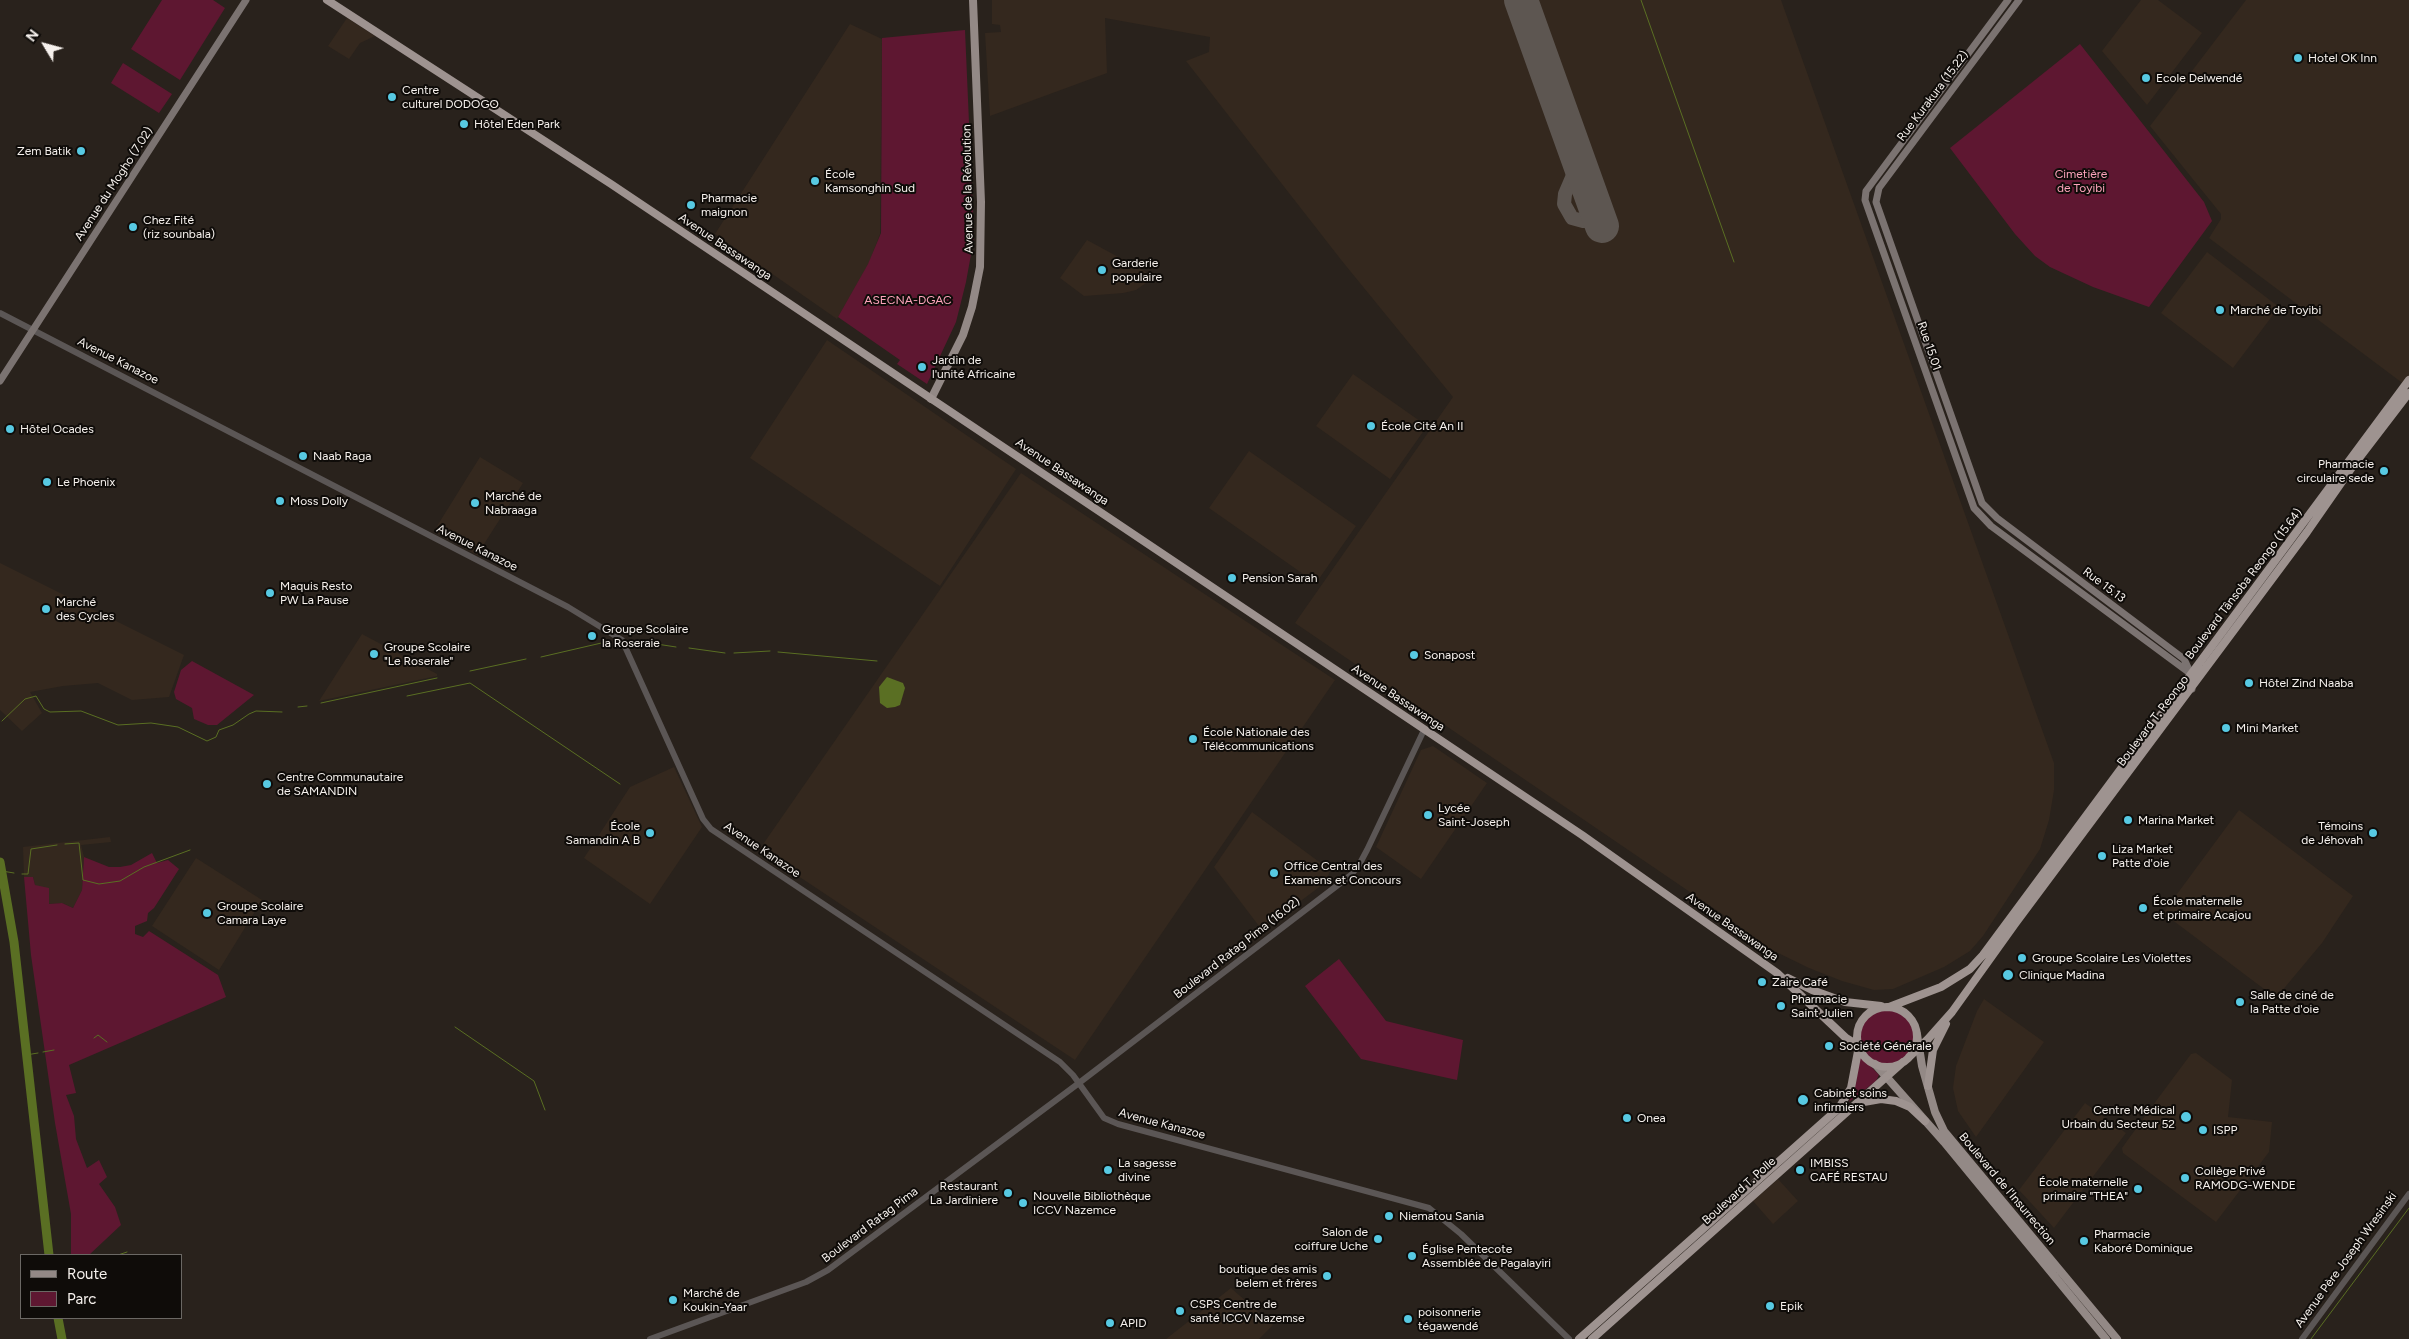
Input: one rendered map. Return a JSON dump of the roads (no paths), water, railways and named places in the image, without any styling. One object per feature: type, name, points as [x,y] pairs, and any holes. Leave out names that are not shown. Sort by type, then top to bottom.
[{"type":"highway","name":"Avenue Bassawanga","points":[[327,0],[566,154],[1590,841],[1777,973],[1846,1038],[1859,1046]]},
{"type":"highway","name":"Boulevard Tânsoba Reongo (15.64)","points":[[1887,1007],[1941,987],[1962,974],[1983,955],[2409,380]]},
{"type":"highway","name":"Boulevard T. Reongo","points":[[1906,1059],[1920,1048],[1952,1012],[2015,924],[2192,689],[2353,466],[2409,393]]},
{"type":"highway","name":"Avenue Bassawanga","points":[[1777,973],[1835,999],[1857,1004],[1887,1007]]},
{"type":"highway","points":[[1887,1007],[1907,1014],[1914,1023],[1917,1034],[1915,1046],[1906,1059],[1887,1066],[1875,1064],[1864,1056],[1859,1046],[1858,1033],[1863,1020],[1871,1012],[1887,1007]]},
{"type":"highway","points":[[1928,1086],[1932,1050],[1952,1012]]},
{"type":"highway","points":[[1928,1039],[1932,1050]]},
{"type":"highway","name":"Boulevard T. Polle","points":[[1579,1339],[1839,1108],[1851,1088],[1859,1046]]},
{"type":"highway","name":"Boulevard T. Polle","points":[[1592,1339],[1906,1059]]},
{"type":"highway","points":[[1854,1104],[1873,1099],[1896,1101],[1910,1107],[1925,1121]]},
{"type":"main road","name":"Avenue du Mogho (7.02)","points":[[0,381],[246,0]]},
{"type":"main road","name":"Avenue de la Révolution","points":[[931,399],[963,335],[972,308],[980,267],[981,202],[973,0]]},
{"type":"main road","name":"Rue Kurakura (15.22)","points":[[1866,192],[2008,0]]},
{"type":"main road","name":"Rue Kurakura (15.22)","points":[[1878,208],[1875,197],[1879,188],[2019,0]]},
{"type":"main road","name":"Rue 15.01","points":[[1866,192],[1866,203],[1974,508]]},
{"type":"main road","name":"Rue 15.01","points":[[1878,208],[1978,497],[1987,510]]},
{"type":"main road","name":"Rue 15.13","points":[[1974,508],[1991,526],[2191,674]]},
{"type":"main road","name":"Rue 15.13","points":[[1987,510],[2184,659],[2191,674]]},
{"type":"main road","points":[[2191,674],[2192,689]]},
{"type":"main road","name":"Boulevard de l'Insurrection","points":[[1917,1034],[1928,1086],[1937,1118],[1944,1130],[2117,1339]]},
{"type":"main road","name":"Boulevard de l'Insurrection","points":[[1875,1064],[1925,1121],[2106,1339]]},
{"type":"street","name":"Avenue Kanazoe","points":[[0,313],[568,607],[622,640],[704,819],[711,829],[1060,1062],[1104,1118],[1118,1124],[1422,1205],[1436,1211],[1569,1339]]},
{"type":"street","name":"Boulevard Ratag Pima (16.02)","points":[[1078,1084],[1356,870],[1424,730]]},
{"type":"street","name":"Boulevard Ratag Pima","points":[[650,1339],[820,1275],[1078,1084]]},
{"type":"street","name":"Avenue Père Joseph Wresinski","points":[[2302,1339],[2409,1194]]},
{"type":"waterway","points":[[1641,0],[1734,262]]},
{"type":"waterway","points":[[541,657],[610,641]]},
{"type":"waterway","points":[[650,643],[676,647]]},
{"type":"waterway","points":[[689,648],[725,653]]},
{"type":"waterway","points":[[734,653],[770,651]]},
{"type":"waterway","points":[[778,652],[877,661]]},
{"type":"waterway","points":[[470,671],[526,659]]},
{"type":"waterway","points":[[321,703],[437,678]]},
{"type":"waterway","points":[[407,696],[470,683],[620,784]]},
{"type":"waterway","points":[[2,721],[25,699],[36,696],[44,709],[50,712],[81,711],[118,725],[151,723],[178,727],[207,741],[216,737],[219,730],[233,725],[256,711],[282,712]]},
{"type":"waterway","points":[[298,707],[307,706]]},
{"type":"waterway","points":[[65,844],[79,843],[83,880],[99,884],[120,881],[144,867],[190,850]]},
{"type":"waterway","points":[[22,874],[28,874],[31,849],[57,845]]},
{"type":"waterway","points":[[0,862],[14,942],[49,1254]]},
{"type":"waterway","points":[[2,871],[14,873]]},
{"type":"waterway","points":[[455,1027],[534,1081],[545,1110]]},
{"type":"waterway","points":[[94,1038],[98,1035],[107,1042]]},
{"type":"waterway","points":[[43,1052],[54,1050]]},
{"type":"waterway","points":[[26,1055],[38,1053]]},
{"type":"waterway","points":[[2311,1339],[2409,1208]]},
{"type":"waterway","points":[[121,1254],[127,1252]]},
{"type":"waterway","points":[[58,1319],[62,1339]]},
{"type":"place","name":"Hotel OK Inn","points":[[2298,58]]},
{"type":"place","name":"Ecole Delwendé","points":[[2146,78]]},
{"type":"place","name":"Centre culturel DODOGO","points":[[392,97]]},
{"type":"place","name":"Hôtel Eden Park","points":[[464,124]]},
{"type":"place","name":"Zem Batik","points":[[81,151]]},
{"type":"place","name":"École Kamsonghin Sud","points":[[815,181]]},
{"type":"place","name":"Pharmacie maignon","points":[[691,205]]},
{"type":"place","name":"Chez Fité (riz sounbala)","points":[[133,227]]},
{"type":"place","name":"Garderie populaire","points":[[1102,270]]},
{"type":"place","name":"Marché de Toyibi","points":[[2220,310]]},
{"type":"place","name":"Jardin de l'unité Africaine","points":[[922,367]]},
{"type":"place","name":"École Cité An II","points":[[1371,426]]},
{"type":"place","name":"Hôtel Ocades","points":[[10,429]]},
{"type":"place","name":"Naab Raga","points":[[303,456]]},
{"type":"place","name":"Pharmacie circulaire sede","points":[[2384,471]]},
{"type":"place","name":"Le Phoenix","points":[[47,482]]},
{"type":"place","name":"Moss Dolly","points":[[280,501]]},
{"type":"place","name":"Marché de Nabraaga","points":[[475,503]]},
{"type":"place","name":"Pension Sarah","points":[[1232,578]]},
{"type":"place","name":"Maquis Resto PW La Pause","points":[[270,593]]},
{"type":"place","name":"Marché des Cycles","points":[[46,609]]},
{"type":"place","name":"Groupe Scolaire la Roseraie","points":[[592,636]]},
{"type":"place","name":"Groupe Scolaire \"Le Roserale\"","points":[[374,654]]},
{"type":"place","name":"Sonapost","points":[[1414,655]]},
{"type":"place","name":"Hôtel Zind Naaba","points":[[2249,683]]},
{"type":"place","name":"Mini Market","points":[[2226,728]]},
{"type":"place","name":"École Nationale des Télécommunications","points":[[1193,739]]},
{"type":"place","name":"Centre Communautaire de SAMANDIN","points":[[267,784]]},
{"type":"place","name":"Lycée Saint-Joseph","points":[[1428,815]]},
{"type":"place","name":"Marina Market","points":[[2128,820]]},
{"type":"place","name":"École Samandin A B","points":[[650,833]]},
{"type":"place","name":"Témoins de Jéhovah","points":[[2373,833]]},
{"type":"place","name":"Liza Market Patte d'oie","points":[[2102,856]]},
{"type":"place","name":"Office Central des Examens et Concours","points":[[1274,873]]},
{"type":"place","name":"École maternelle et primaire Acajou","points":[[2143,908]]},
{"type":"place","name":"Groupe Scolaire Camara Laye","points":[[207,913]]},
{"type":"place","name":"Groupe Scolaire Les Violettes","points":[[2022,958]]},
{"type":"place","name":"Clinique Madina","points":[[2008,975]]},
{"type":"place","name":"Zaire Café","points":[[1762,982]]},
{"type":"place","name":"Salle de ciné de la Patte d'oie","points":[[2240,1002]]},
{"type":"place","name":"Pharmacie Saint Julien","points":[[1781,1006]]},
{"type":"place","name":"Société Générale","points":[[1829,1046]]},
{"type":"place","name":"Cabinet soins infirmiers","points":[[1803,1100]]},
{"type":"place","name":"Centre Médical Urbain du Secteur 52","points":[[2186,1117]]},
{"type":"place","name":"Onea","points":[[1627,1118]]},
{"type":"place","name":"ISPP","points":[[2203,1130]]},
{"type":"place","name":"La sagesse divine","points":[[1108,1170]]},
{"type":"place","name":"IMBISS CAFÉ RESTAU","points":[[1800,1170]]},
{"type":"place","name":"Collège Privé RAMODG-WENDE","points":[[2185,1178]]},
{"type":"place","name":"École maternelle primaire \"THEA\"","points":[[2138,1189]]},
{"type":"place","name":"Restaurant La Jardiniere","points":[[1008,1193]]},
{"type":"place","name":"Nouvelle Bibliothèque ICCV Nazemce","points":[[1023,1203]]},
{"type":"place","name":"Niematou Sania","points":[[1389,1216]]},
{"type":"place","name":"Salon de coiffure Uche","points":[[1378,1239]]},
{"type":"place","name":"Pharmacie Kaboré Dominique","points":[[2084,1241]]},
{"type":"place","name":"Église Pentecote Assemblée de Pagalayiri","points":[[1412,1256]]},
{"type":"place","name":"boutique des amis belem et frères","points":[[1327,1276]]},
{"type":"place","name":"Marché de Koukin-Yaar","points":[[673,1300]]},
{"type":"place","name":"Epik","points":[[1770,1306]]},
{"type":"place","name":"CSPS Centre de santé ICCV Nazemse","points":[[1180,1311]]},
{"type":"place","name":"poisonnerie tégawendé","points":[[1408,1319]]},
{"type":"place","name":"APID","points":[[1110,1323]]},
{"type":"park label","name":"Cimetière de Toyibi","points":[[2081,181]]},
{"type":"park label","name":"ASECNA-DGAC","points":[[908,300]]}]
